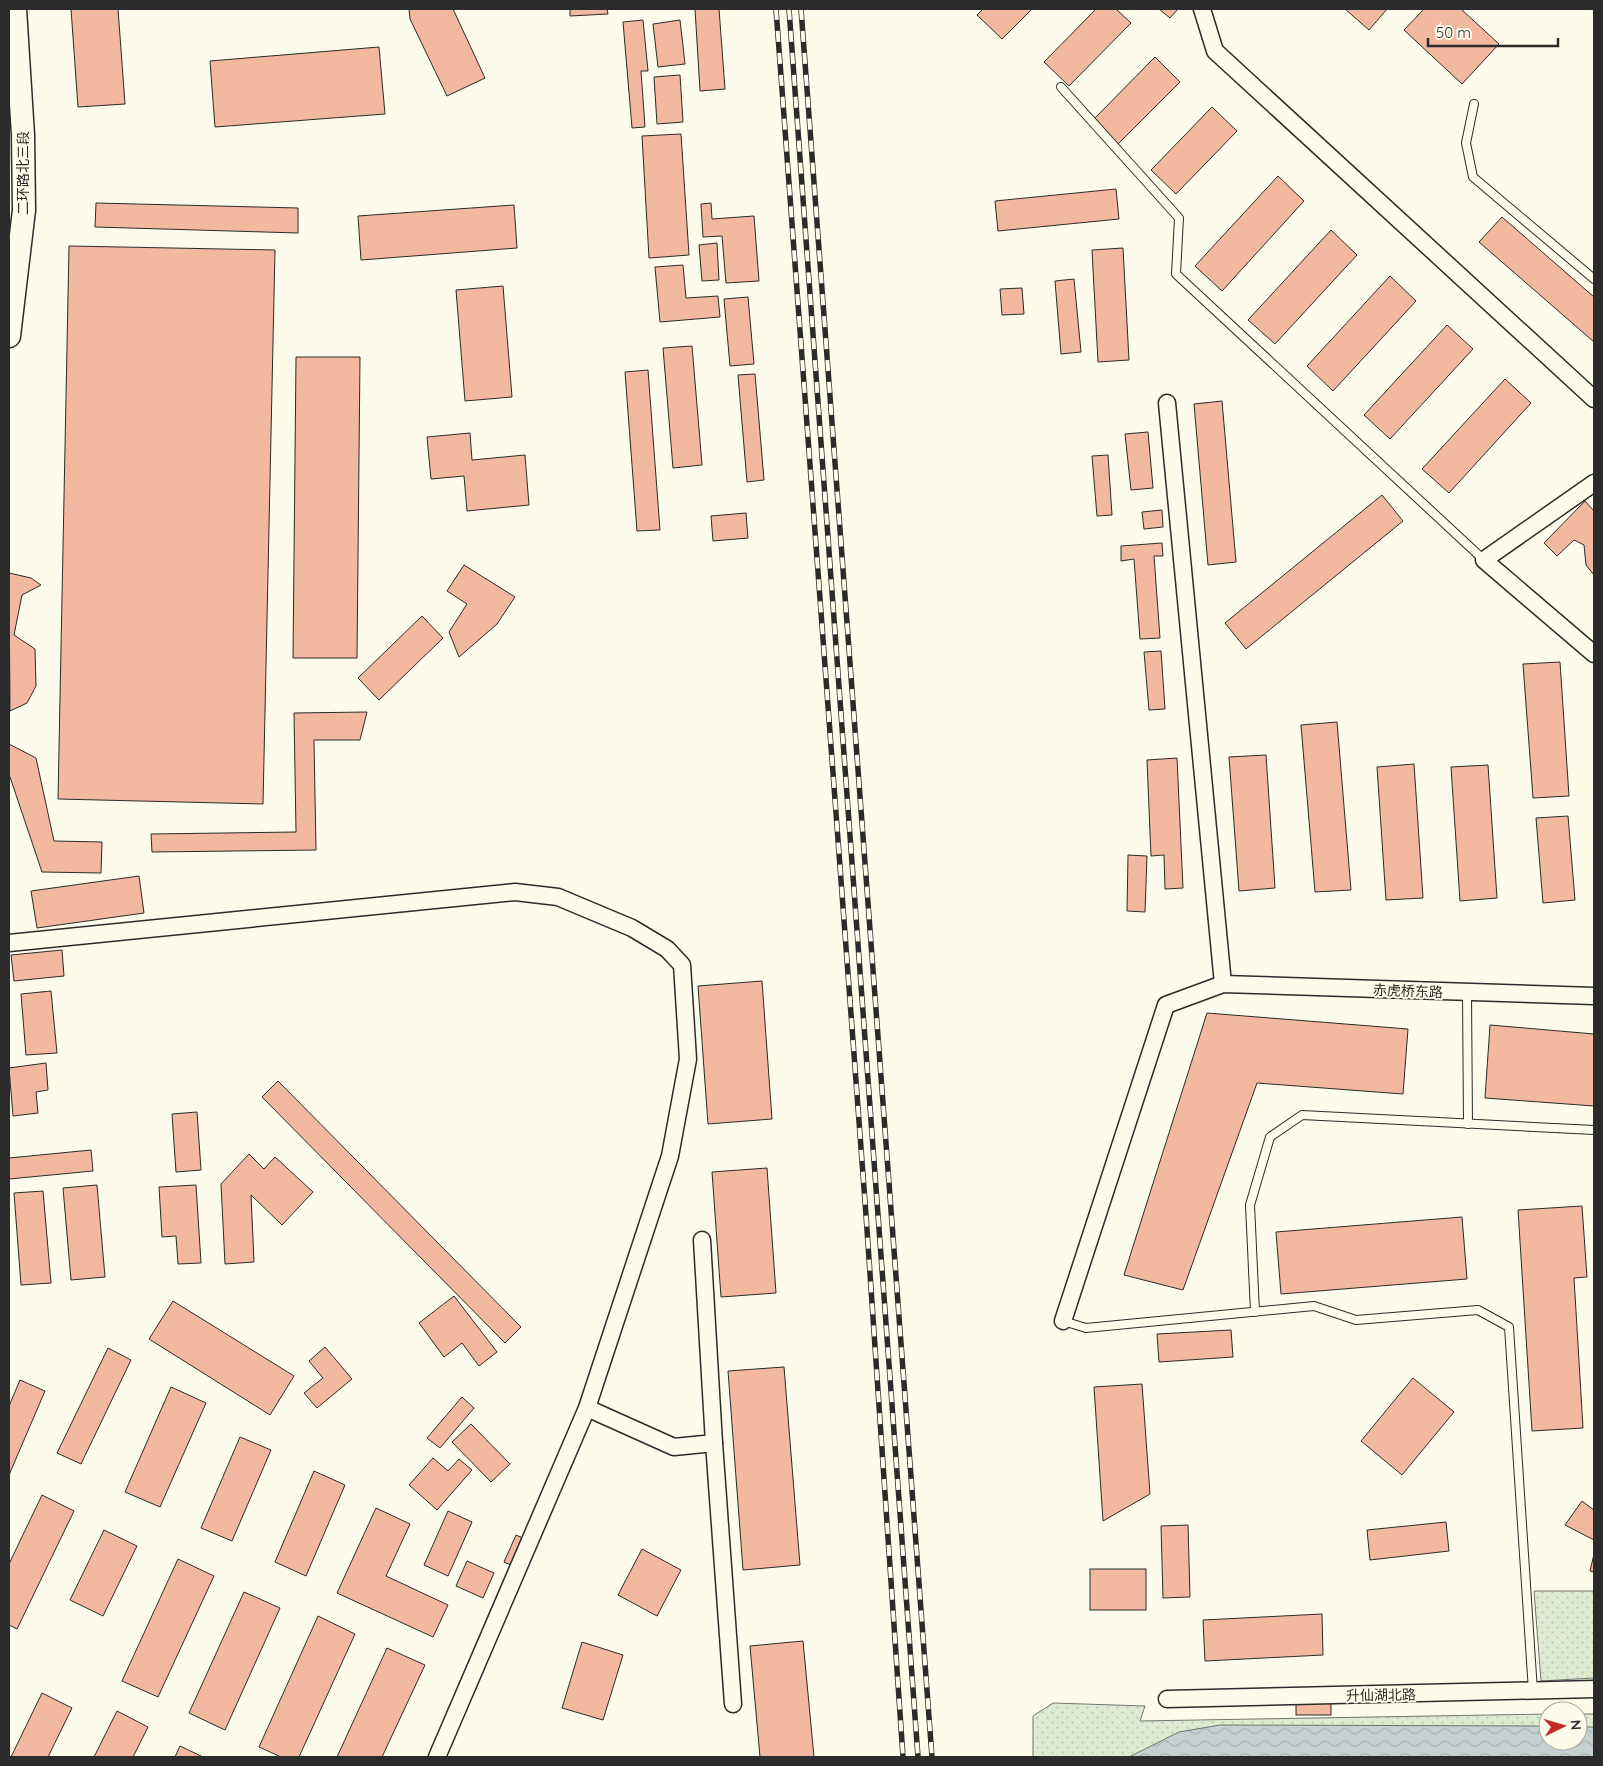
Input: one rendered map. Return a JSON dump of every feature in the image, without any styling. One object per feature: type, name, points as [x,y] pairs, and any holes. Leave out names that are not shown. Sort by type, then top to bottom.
[{"type":"main road","name":"二环路北三段","points":[[9,336],[24,210],[24,134],[15,9]]},
{"type":"street","points":[[1202,9],[1215,51],[1594,399]]},
{"type":"street","points":[[1063,1321],[1166,1005],[1223,984],[1166,403]]},
{"type":"street","points":[[1594,482],[1484,560],[1594,654]]},
{"type":"street","points":[[9,943],[515,892],[558,896],[632,928],[667,949],[682,965],[688,1059],[670,1156],[587,1408],[437,1757]]},
{"type":"street","name":"赤虎桥东路","points":[[1223,984],[1467,994],[1594,996]]},
{"type":"street","points":[[702,1240],[714,1444],[733,1704]]},
{"type":"street","points":[[587,1408],[674,1447],[714,1444]]},
{"type":"street","name":"升仙湖北路","points":[[1167,1699],[1594,1689]]},
{"type":"lane","points":[[1061,87],[1179,218],[1176,274],[1484,560]]},
{"type":"lane","points":[[1474,104],[1466,143],[1473,177],[1594,279]]},
{"type":"lane","points":[[1467,994],[1468,1124]]},
{"type":"lane","points":[[1255,1312],[1250,1205],[1270,1137],[1302,1115],[1594,1130]]},
{"type":"lane","points":[[1063,1321],[1086,1328],[1314,1306],[1356,1320],[1478,1310],[1509,1326],[1533,1691]]},
{"type":"green space","points":[[1534,1591],[1594,1591],[1594,1678],[1541,1681]]},
{"type":"green space","points":[[1053,1703],[1145,1706],[1140,1721],[1538,1714],[1538,1751],[1588,1751],[1588,1714],[1594,1714],[1594,1757],[1033,1757],[1033,1716]]},
{"type":"water","points":[[1220,1725],[1538,1726],[1538,1751],[1588,1751],[1588,1727],[1594,1727],[1594,1757],[1129,1757],[1179,1732]]},
{"type":"building","points":[[71,9],[118,9],[125,104],[78,107]]},
{"type":"building","points":[[409,9],[453,9],[485,78],[447,96],[410,19]]},
{"type":"building","points":[[570,9],[607,9],[608,14],[570,16]]},
{"type":"building","points":[[695,9],[719,9],[725,89],[700,91]]},
{"type":"building","points":[[983,9],[1032,9],[1002,39],[977,15]]},
{"type":"building","points":[[1096,9],[1116,9],[1131,23],[1069,86],[1044,62]]},
{"type":"building","points":[[1159,9],[1178,9],[1170,18]]},
{"type":"building","points":[[1345,9],[1387,9],[1369,30]]},
{"type":"building","points":[[1424,9],[1461,9],[1499,44],[1462,84],[1404,30]]},
{"type":"building","points":[[643,20],[648,71],[641,71],[645,127],[632,128],[623,22]]},
{"type":"building","points":[[680,20],[685,64],[658,67],[653,24]]},
{"type":"building","points":[[379,47],[385,114],[215,127],[210,61]]},
{"type":"building","points":[[1155,57],[1180,82],[1118,144],[1093,120]]},
{"type":"building","points":[[680,75],[683,122],[657,124],[654,77]]},
{"type":"building","points":[[1212,107],[1237,131],[1176,194],[1151,170]]},
{"type":"building","points":[[681,134],[689,255],[649,258],[642,136]]},
{"type":"building","points":[[1278,176],[1304,201],[1222,291],[1195,266]]},
{"type":"building","points":[[1116,189],[1119,219],[998,231],[995,201]]},
{"type":"building","points":[[96,203],[298,208],[298,233],[95,227]]},
{"type":"building","points":[[711,203],[712,219],[754,216],[759,281],[726,283],[722,236],[703,237],[701,204]]},
{"type":"building","points":[[514,205],[517,248],[361,260],[358,216]]},
{"type":"building","points":[[1502,217],[1594,297],[1594,342],[1479,242]]},
{"type":"building","points":[[1331,230],[1357,255],[1275,344],[1248,320]]},
{"type":"building","points":[[717,243],[719,280],[702,281],[699,245]]},
{"type":"building","points":[[69,246],[275,250],[263,804],[58,799]]},
{"type":"building","points":[[1123,248],[1129,360],[1098,362],[1092,250]]},
{"type":"building","points":[[683,265],[686,298],[718,296],[720,317],[660,322],[655,267]]},
{"type":"building","points":[[1390,276],[1416,301],[1333,391],[1307,366]]},
{"type":"building","points":[[1074,279],[1081,352],[1061,354],[1055,281]]},
{"type":"building","points":[[503,286],[512,397],[465,401],[456,290]]},
{"type":"building","points":[[1022,288],[1024,314],[1002,315],[1000,289]]},
{"type":"building","points":[[748,297],[754,364],[730,366],[724,299]]},
{"type":"building","points":[[1447,325],[1473,349],[1390,439],[1364,415]]},
{"type":"building","points":[[692,346],[702,465],[673,468],[663,348]]},
{"type":"building","points":[[296,357],[360,357],[357,658],[293,658]]},
{"type":"building","points":[[648,370],[660,530],[637,531],[625,372]]},
{"type":"building","points":[[755,374],[764,480],[747,482],[738,375]]},
{"type":"building","points":[[1505,379],[1531,403],[1449,493],[1422,469]]},
{"type":"building","points":[[1222,401],[1236,562],[1208,565],[1194,404]]},
{"type":"building","points":[[1148,432],[1153,488],[1131,490],[1125,434]]},
{"type":"building","points":[[470,433],[472,460],[525,455],[529,505],[467,511],[464,476],[431,479],[427,437]]},
{"type":"building","points":[[1108,455],[1112,515],[1097,516],[1092,456]]},
{"type":"building","points":[[1382,495],[1403,521],[1246,649],[1225,623]]},
{"type":"building","points":[[1585,501],[1594,511],[1594,575],[1586,565],[1584,545],[1574,540],[1557,556],[1544,543]]},
{"type":"building","points":[[1162,510],[1163,527],[1144,529],[1142,512]]},
{"type":"building","points":[[746,513],[748,538],[713,541],[711,516]]},
{"type":"building","points":[[1162,543],[1163,556],[1154,556],[1160,638],[1140,639],[1134,559],[1121,561],[1121,546]]},
{"type":"building","points":[[464,565],[515,597],[497,624],[459,657],[449,632],[467,604],[447,591]]},
{"type":"building","points":[[9,573],[31,578],[41,585],[22,595],[14,635],[35,649],[36,686],[27,703],[10,711]]},
{"type":"building","points":[[422,616],[443,638],[379,700],[358,678]]},
{"type":"building","points":[[1161,651],[1165,709],[1149,710],[1144,652]]},
{"type":"building","points":[[1560,662],[1569,796],[1533,798],[1523,664]]},
{"type":"building","points":[[367,712],[360,740],[314,740],[316,850],[152,852],[151,834],[296,832],[294,713]]},
{"type":"building","points":[[1337,722],[1351,890],[1315,892],[1301,725]]},
{"type":"building","points":[[9,744],[36,758],[54,841],[102,842],[101,873],[42,872],[9,774]]},
{"type":"building","points":[[1266,755],[1275,888],[1239,891],[1229,757]]},
{"type":"building","points":[[1177,758],[1183,888],[1165,889],[1164,855],[1151,856],[1147,760]]},
{"type":"building","points":[[1414,764],[1423,898],[1386,900],[1377,767]]},
{"type":"building","points":[[1488,765],[1497,898],[1460,901],[1451,767]]},
{"type":"building","points":[[1568,816],[1575,900],[1543,903],[1536,818]]},
{"type":"building","points":[[1128,855],[1147,856],[1145,912],[1127,911]]},
{"type":"building","points":[[139,876],[144,913],[37,928],[31,891]]},
{"type":"building","points":[[62,950],[64,976],[14,981],[11,955]]},
{"type":"building","points":[[762,981],[772,1119],[708,1124],[698,986]]},
{"type":"building","points":[[51,991],[57,1053],[26,1055],[21,994]]},
{"type":"building","points":[[1207,1013],[1408,1029],[1403,1094],[1257,1083],[1183,1290],[1124,1275]]},
{"type":"building","points":[[1490,1025],[1594,1034],[1594,1106],[1485,1098]]},
{"type":"building","points":[[46,1063],[48,1090],[36,1092],[38,1113],[13,1116],[9,1068]]},
{"type":"building","points":[[278,1081],[521,1327],[505,1343],[262,1097]]},
{"type":"building","points":[[197,1112],[201,1170],[176,1172],[172,1114]]},
{"type":"building","points":[[91,1150],[93,1171],[9,1179],[9,1158]]},
{"type":"building","points":[[249,1154],[264,1169],[275,1157],[313,1192],[282,1225],[251,1195],[254,1262],[225,1264],[221,1184]]},
{"type":"building","points":[[767,1168],[776,1293],[721,1297],[712,1172]]},
{"type":"building","points":[[97,1185],[105,1277],[71,1280],[63,1188]]},
{"type":"building","points":[[196,1185],[201,1263],[178,1264],[176,1236],[162,1237],[159,1187]]},
{"type":"building","points":[[43,1191],[51,1283],[21,1285],[14,1193]]},
{"type":"building","points":[[1582,1206],[1587,1277],[1574,1278],[1583,1428],[1532,1431],[1518,1210]]},
{"type":"building","points":[[1462,1217],[1467,1279],[1281,1294],[1276,1232]]},
{"type":"building","points":[[454,1296],[497,1352],[479,1366],[462,1343],[444,1357],[419,1323]]},
{"type":"building","points":[[173,1301],[294,1376],[270,1415],[149,1339]]},
{"type":"building","points":[[1231,1330],[1233,1357],[1159,1362],[1157,1334]]},
{"type":"building","points":[[325,1347],[352,1379],[317,1408],[304,1393],[323,1378],[309,1361]]},
{"type":"building","points":[[108,1348],[131,1360],[81,1464],[57,1453]]},
{"type":"building","points":[[784,1367],[800,1565],[743,1570],[728,1371]]},
{"type":"building","points":[[1413,1378],[1454,1412],[1402,1475],[1361,1441]]},
{"type":"building","points":[[20,1380],[45,1391],[9,1475],[9,1406]]},
{"type":"building","points":[[1142,1384],[1150,1494],[1103,1521],[1094,1387]]},
{"type":"building","points":[[171,1387],[206,1403],[160,1507],[125,1492]]},
{"type":"building","points":[[462,1397],[474,1408],[440,1448],[427,1438]]},
{"type":"building","points":[[471,1424],[510,1464],[491,1482],[452,1442]]},
{"type":"building","points":[[240,1437],[271,1450],[232,1541],[201,1528]]},
{"type":"building","points":[[433,1458],[448,1471],[459,1459],[472,1470],[437,1510],[409,1485]]},
{"type":"building","points":[[314,1471],[345,1485],[306,1576],[275,1562]]},
{"type":"building","points":[[42,1495],[74,1511],[17,1629],[9,1625],[9,1564]]},
{"type":"building","points":[[1582,1501],[1594,1510],[1594,1540],[1565,1525]]},
{"type":"building","points":[[376,1508],[410,1524],[386,1576],[448,1605],[433,1637],[337,1593]]},
{"type":"building","points":[[448,1511],[472,1522],[448,1576],[424,1565]]},
{"type":"building","points":[[1446,1522],[1449,1551],[1370,1560],[1367,1530]]},
{"type":"building","points":[[1188,1525],[1190,1597],[1163,1598],[1161,1526]]},
{"type":"building","points":[[104,1530],[137,1546],[103,1616],[70,1600]]},
{"type":"building","points":[[516,1535],[525,1539],[513,1566],[504,1562]]},
{"type":"building","points":[[642,1549],[681,1570],[657,1616],[618,1595]]},
{"type":"building","points":[[1594,1554],[1594,1572],[1590,1571]]},
{"type":"building","points":[[178,1559],[214,1576],[158,1697],[122,1681]]},
{"type":"building","points":[[467,1561],[494,1573],[483,1598],[456,1586]]},
{"type":"building","points":[[1090,1569],[1146,1569],[1146,1610],[1090,1610]]},
{"type":"building","points":[[244,1592],[280,1608],[225,1730],[189,1713]]},
{"type":"building","points":[[1322,1614],[1323,1655],[1205,1661],[1203,1620]]},
{"type":"building","points":[[318,1616],[355,1634],[299,1757],[281,1757],[259,1747]]},
{"type":"building","points":[[803,1641],[814,1757],[760,1757],[750,1646]]},
{"type":"building","points":[[582,1642],[623,1655],[603,1720],[562,1708]]},
{"type":"building","points":[[387,1648],[425,1665],[382,1757],[337,1757]]},
{"type":"building","points":[[42,1693],[72,1708],[48,1757],[11,1757]]},
{"type":"building","points":[[1296,1700],[1331,1700],[1331,1715],[1296,1715]]},
{"type":"building","points":[[117,1711],[148,1727],[133,1757],[94,1757]]},
{"type":"building","points":[[180,1746],[203,1757],[175,1757]]},
{"type":"railway","points":[[776,9],[866,1215],[903,1757]]},
{"type":"railway","points":[[789,9],[918,1757]]},
{"type":"railway","points":[[801,9],[932,1757]]}]
